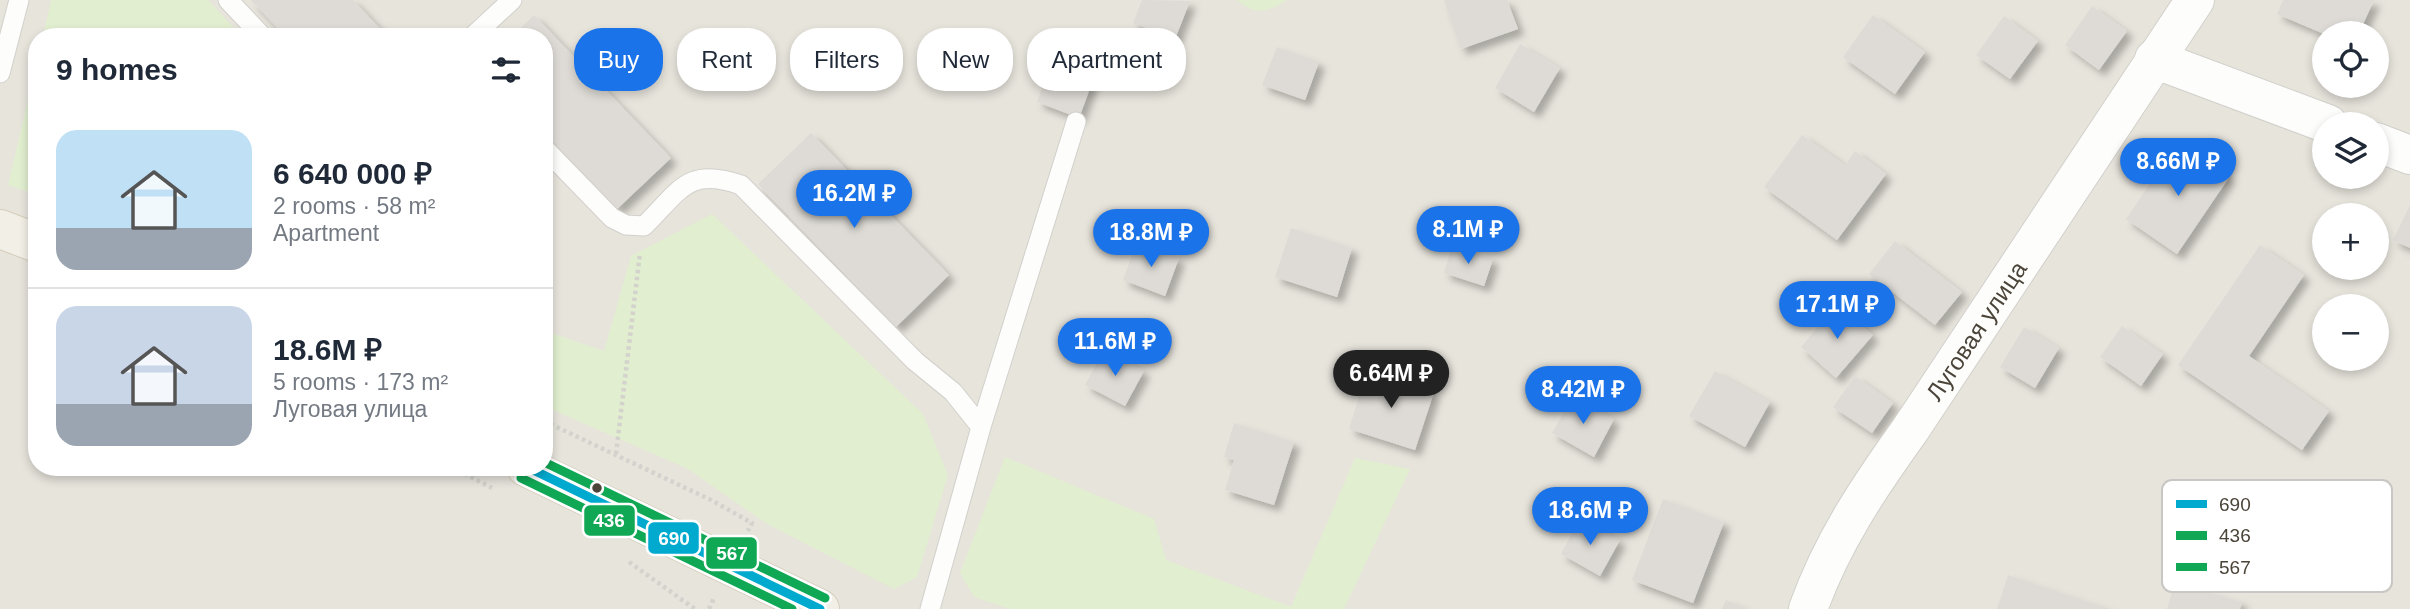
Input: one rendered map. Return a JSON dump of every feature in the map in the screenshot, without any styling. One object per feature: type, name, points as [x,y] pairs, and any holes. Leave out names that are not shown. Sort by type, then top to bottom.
[{"type":"main road","points":[[0,229],[28,240]]},
{"type":"main road","points":[[545,476],[820,609]]},
{"type":"street","name":"Луговая улица","points":[[1808,609],[1822,569],[1860,499],[1910,430],[2195,0]]},
{"type":"street","points":[[2154,59],[2312,118]]},
{"type":"street","points":[[2389,147],[2410,155]]},
{"type":"lane","points":[[0,73],[19,0]]},
{"type":"lane","points":[[228,0],[254,28]]},
{"type":"lane","points":[[481,28],[509,1]]},
{"type":"lane","points":[[930,609],[981,427],[1076,122]]},
{"type":"lane","points":[[553,157],[612,218],[626,225],[644,226],[693,178],[717,176],[741,185],[906,353],[953,392],[981,427]]},
{"type":"path","points":[[616,454],[644,226]]},
{"type":"path","points":[[553,425],[752,523]]},
{"type":"shaded area","points":[[0,0],[2410,0],[2410,609],[0,609]]},
{"type":"green space","points":[[51,0],[208,0],[234,28],[45,28]]},
{"type":"green space","points":[[1237,0],[1287,0],[1268,9],[1256,10]]},
{"type":"green space","points":[[28,100],[28,192],[8,185]]},
{"type":"green space","points":[[712,214],[923,414],[948,475],[917,577],[894,589],[767,524],[688,469],[553,410],[553,333],[604,351],[631,256]]},
{"type":"green space","points":[[1005,457],[1154,519],[1166,560],[1291,607],[1355,458],[1410,469],[1344,609],[1010,609],[974,597],[960,573]]},
{"type":"building","points":[[251,0],[353,0],[379,28],[277,28]]},
{"type":"building","points":[[1142,0],[1190,1],[1179,28],[1146,28],[1133,23]]},
{"type":"building","points":[[1444,0],[1507,0],[1518,29],[1461,49]]},
{"type":"building","points":[[2283,0],[2374,0],[2364,21],[2312,21],[2312,29],[2277,14]]},
{"type":"building","points":[[2092,6],[2127,31],[2099,70],[2065,45]]},
{"type":"building","points":[[534,15],[546,28],[520,28]]},
{"type":"building","points":[[1873,15],[1925,52],[1895,94],[1843,57]]},
{"type":"building","points":[[2004,16],[2038,41],[2010,79],[1976,55]]},
{"type":"building","points":[[553,35],[574,57],[574,91],[607,91],[671,158],[617,209],[553,141]]},
{"type":"building","points":[[1520,44],[1560,68],[1534,112],[1495,88]]},
{"type":"building","points":[[1277,47],[1319,62],[1305,100],[1262,85]]},
{"type":"building","points":[[1041,91],[1089,91],[1079,118],[1037,102]]},
{"type":"building","points":[[811,133],[949,275],[896,327],[758,184]]},
{"type":"building","points":[[1802,135],[1845,165],[1855,151],[1886,174],[1837,240],[1764,187]]},
{"type":"building","points":[[2179,141],[2230,176],[2177,254],[2126,219]]},
{"type":"building","points":[[2410,205],[2410,248],[2393,240]]},
{"type":"building","points":[[1291,228],[1352,248],[1337,297],[1275,277]]},
{"type":"building","points":[[1895,241],[1962,292],[1935,325],[1869,274]]},
{"type":"building","points":[[1137,242],[1179,258],[1165,296],[1123,280]]},
{"type":"building","points":[[1452,245],[1493,259],[1484,286],[1444,273]]},
{"type":"building","points":[[2260,245],[2304,275],[2249,356],[2329,411],[2302,450],[2178,365]]},
{"type":"building","points":[[1837,304],[1873,335],[1836,378],[1801,347]]},
{"type":"building","points":[[2122,326],[2163,354],[2141,386],[2100,357]]},
{"type":"building","points":[[2024,327],[2059,348],[2035,388],[2000,367]]},
{"type":"building","points":[[1105,349],[1144,371],[1125,406],[1085,385]]},
{"type":"building","points":[[1367,371],[1434,392],[1415,450],[1349,429]]},
{"type":"building","points":[[1715,371],[1770,402],[1745,447],[1689,416]]},
{"type":"building","points":[[1855,376],[1893,403],[1872,433],[1833,407]]},
{"type":"building","points":[[1573,396],[1614,419],[1594,457],[1552,433]]},
{"type":"building","points":[[1234,423],[1294,442],[1274,505],[1225,490],[1234,460],[1224,457]]},
{"type":"building","points":[[1663,499],[1724,522],[1693,603],[1632,580]]},
{"type":"building","points":[[1580,518],[1620,540],[1600,576],[1561,554]]},
{"type":"building","points":[[2008,575],[2110,609],[1997,609]]},
{"type":"building","points":[[2172,592],[2208,592],[2242,602],[2240,609],[2167,609]]},
{"type":"building","points":[[1726,600],[1746,609],[1722,609]]},
{"type":"transit line","name":"567","points":[[553,466],[825,598]]},
{"type":"transit line","name":"690","points":[[546,476],[820,609]]},
{"type":"transit line","name":"436","points":[[521,478],[792,609]]}]
